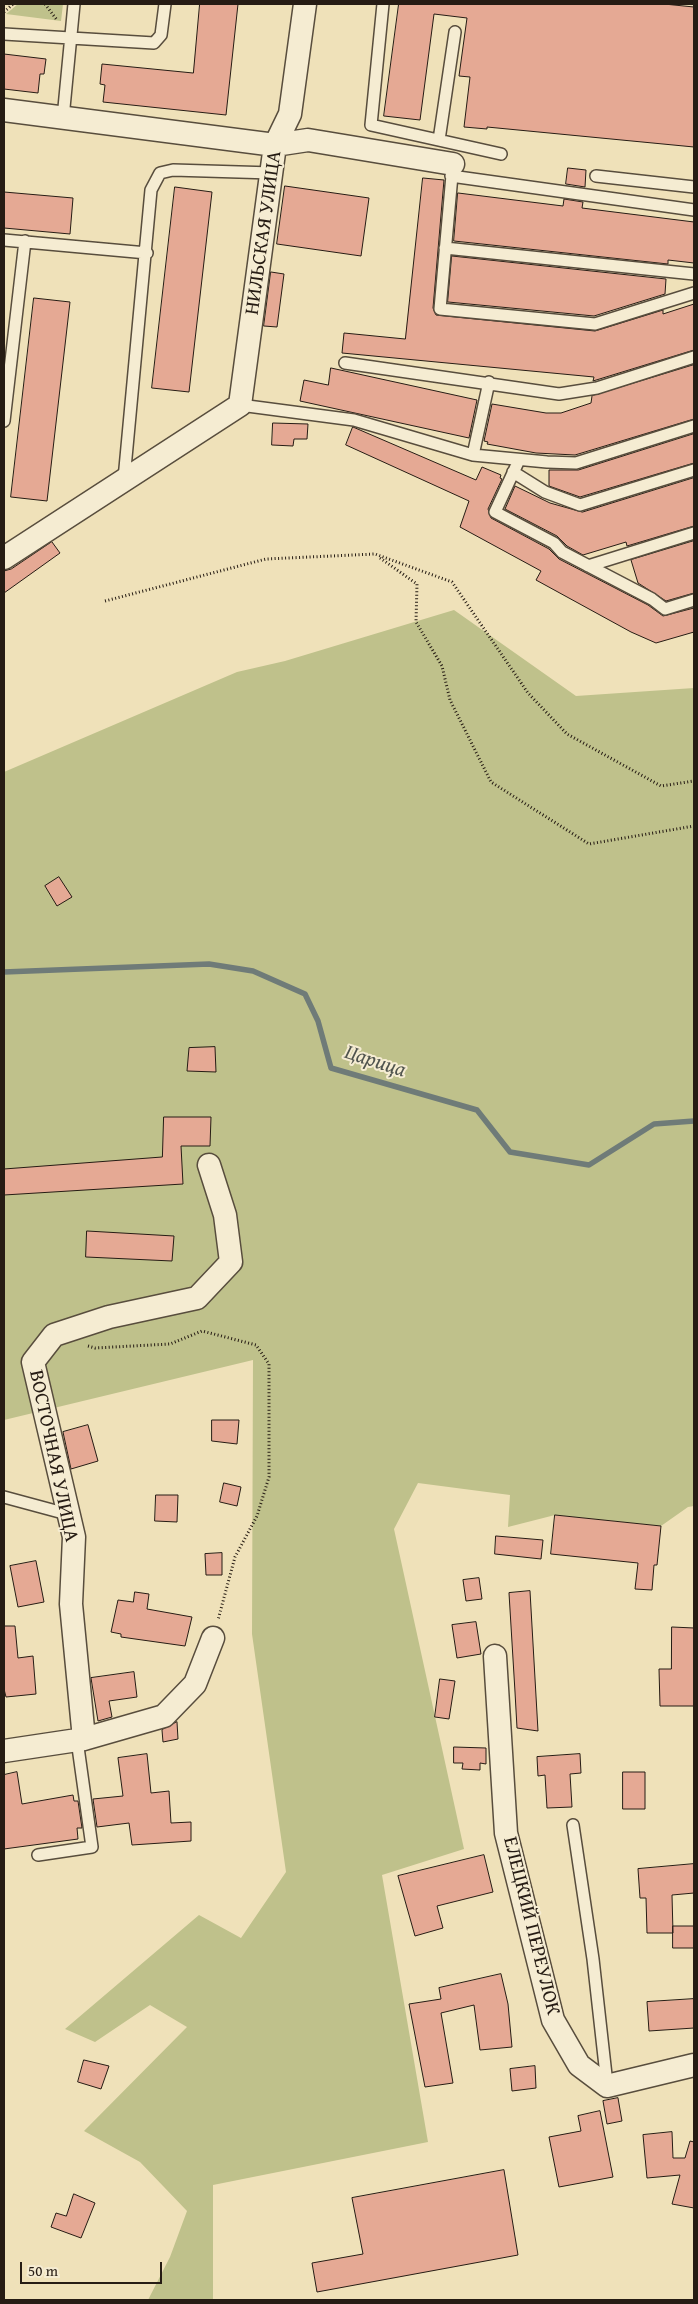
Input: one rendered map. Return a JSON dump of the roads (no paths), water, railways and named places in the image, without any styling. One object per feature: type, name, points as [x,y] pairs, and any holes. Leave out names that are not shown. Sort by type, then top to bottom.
[{"type":"street","name":"НИЛЬСКАЯ УЛИЦА","points":[[240,405],[276,146],[290,114],[305,4]]},
{"type":"street","points":[[4,110],[276,146],[308,140],[452,170]]},
{"type":"street","points":[[4,558],[240,405]]},
{"type":"street","name":"ВОСТОЧНАЯ УЛИЦА","points":[[80,1739],[71,1604],[74,1537],[67,1514],[33,1362],[54,1336],[109,1317],[197,1298],[231,1262],[225,1215],[209,1165]]},
{"type":"street","points":[[4,1751],[80,1739],[164,1716],[195,1684],[213,1638]]},
{"type":"street","name":"ЕЛЕЦКИЙ ПЕРЕУЛОК","points":[[495,1656],[506,1833],[553,2020],[579,2065],[608,2086]]},
{"type":"street","points":[[608,2086],[694,2065]]},
{"type":"lane","points":[[62,118],[74,4]]},
{"type":"lane","points":[[4,34],[154,43],[161,35],[165,4]]},
{"type":"lane","points":[[384,4],[371,125],[501,154]]},
{"type":"lane","points":[[440,140],[455,32]]},
{"type":"lane","points":[[124,479],[147,252],[151,190],[160,173],[173,170],[272,173]]},
{"type":"lane","points":[[694,210],[452,170],[440,309],[595,324],[694,293]]},
{"type":"lane","points":[[596,176],[694,187]]},
{"type":"lane","points":[[4,240],[147,252]]},
{"type":"lane","points":[[4,421],[25,242]]},
{"type":"lane","points":[[445,248],[694,274]]},
{"type":"lane","points":[[345,363],[489,382],[559,394],[598,388],[694,357]]},
{"type":"lane","points":[[473,455],[489,382]]},
{"type":"lane","points":[[240,405],[354,420],[473,455],[576,463],[694,426]]},
{"type":"lane","points":[[519,460],[495,512],[554,543],[562,552],[652,599],[664,609],[694,600]]},
{"type":"lane","points":[[513,472],[545,492],[580,506],[694,470]]},
{"type":"lane","points":[[588,566],[694,533]]},
{"type":"lane","points":[[4,1497],[67,1514]]},
{"type":"lane","points":[[38,1856],[92,1847],[80,1739]]},
{"type":"lane","points":[[573,1824],[593,1959],[608,2086]]},
{"type":"waterway","name":"Царица","points":[[4,972],[209,964],[253,971],[305,994],[318,1021],[331,1068],[477,1110],[510,1152],[589,1165],[654,1124],[694,1121]]}]
